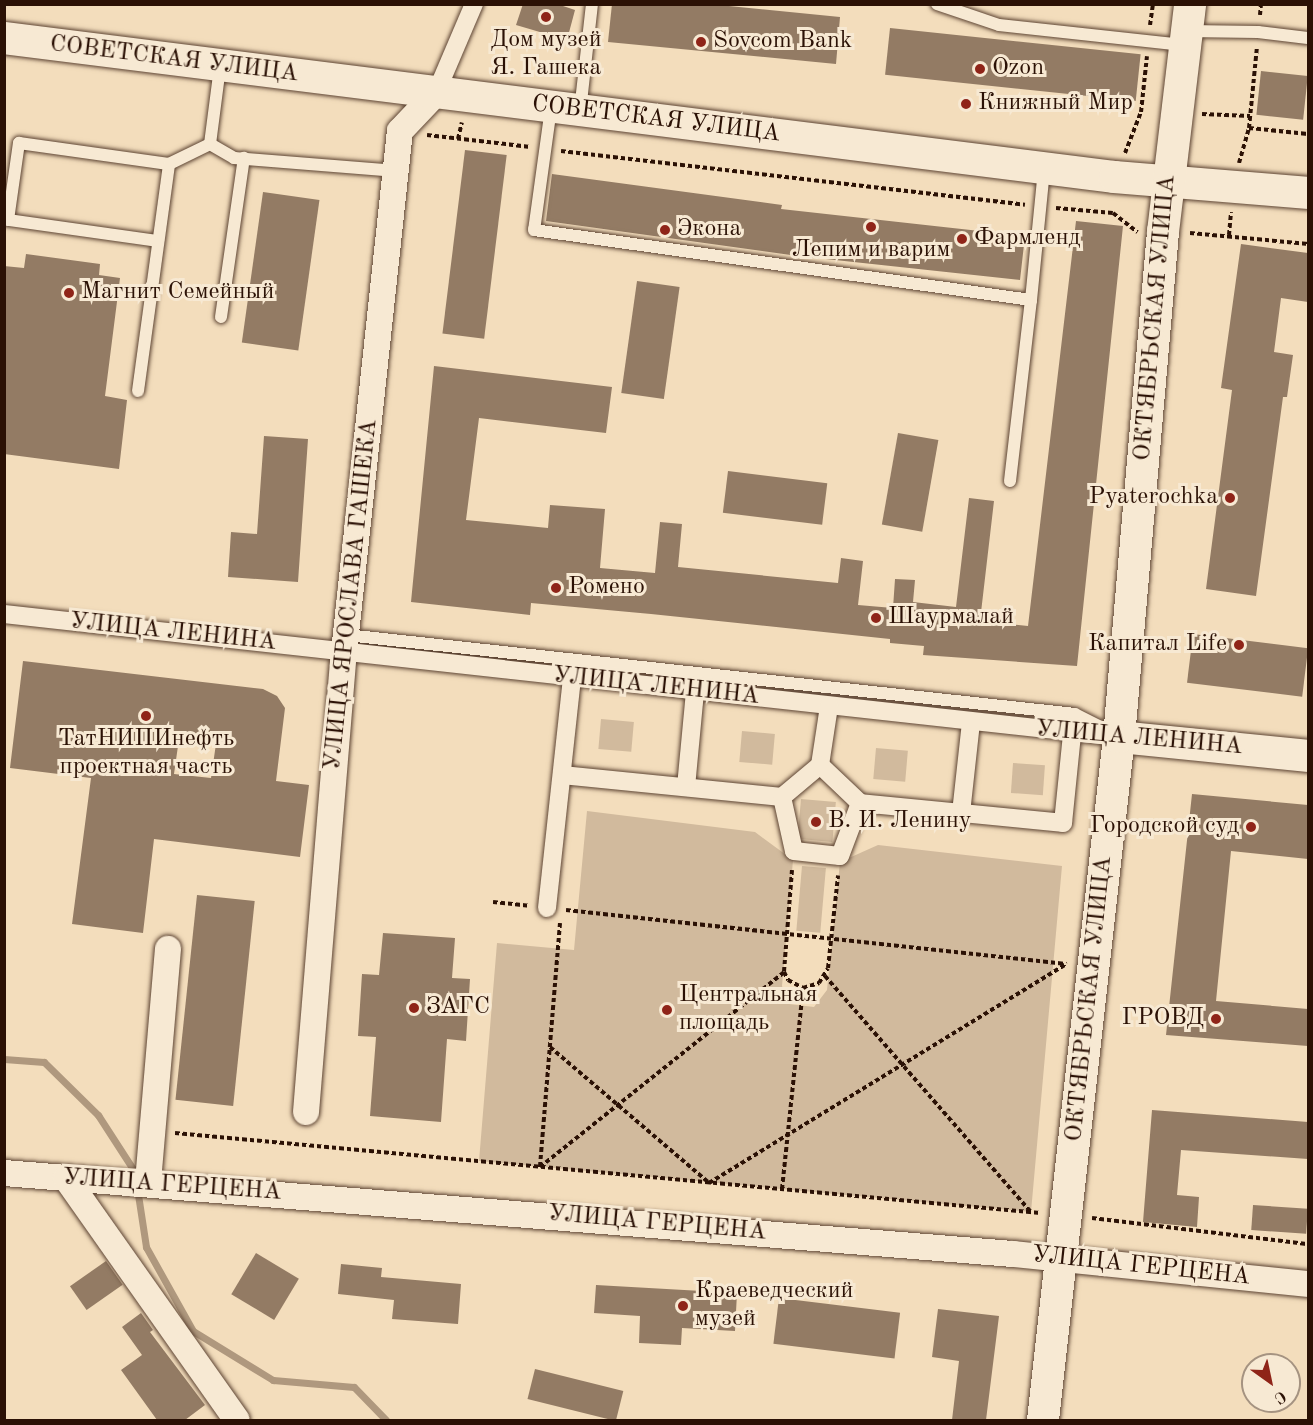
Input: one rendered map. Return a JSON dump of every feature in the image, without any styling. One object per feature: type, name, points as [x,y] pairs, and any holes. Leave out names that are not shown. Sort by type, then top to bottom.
[{"type":"street","points":[[400,132],[436,93],[474,4]]},
{"type":"street","name":"ОКТЯБРЬСКАЯ УЛИЦА","points":[[1043,1420],[1119,737],[1163,232],[1187,27]]},
{"type":"street","name":"СОВЕТСКАЯ УЛИЦА","points":[[4,38],[566,110],[1045,165],[1115,177],[1308,193]]},
{"type":"street","name":"УЛИЦА ЯРОСЛАВА ГАШЕКА","points":[[306,1112],[345,644],[400,132]]},
{"type":"street","name":"УЛИЦА ЛЕНИНА","points":[[4,614],[345,644],[572,678],[1072,734],[1308,756]]},
{"type":"street","points":[[547,908],[572,678]]},
{"type":"street","points":[[686,787],[694,691]]},
{"type":"street","points":[[562,775],[782,797],[820,765],[829,706]]},
{"type":"street","points":[[961,813],[971,723]]},
{"type":"street","points":[[820,765],[860,803],[1063,823],[1072,734]]},
{"type":"street","points":[[782,797],[794,851],[840,856],[860,803]]},
{"type":"street","points":[[148,1182],[168,950]]},
{"type":"street","name":"УЛИЦА ГЕРЦЕНА","points":[[4,1173],[105,1182],[148,1182],[1061,1258],[1308,1284]]},
{"type":"street","points":[[66,1178],[237,1420]]},
{"type":"lane","points":[[592,4],[566,110],[545,149],[534,230],[1031,300]]},
{"type":"lane","points":[[937,4],[999,25],[1149,39],[1187,27],[1308,38]]},
{"type":"lane","points":[[210,144],[220,65]]},
{"type":"lane","points":[[158,241],[8,220],[19,143],[169,164],[210,144]]},
{"type":"lane","points":[[210,144],[234,158],[396,171]]},
{"type":"lane","points":[[221,317],[244,158]]},
{"type":"lane","points":[[138,391],[169,164]]},
{"type":"lane","points":[[1010,481],[1045,165]]},
{"type":"lane","points":[[345,644],[1075,714],[1119,737]]},
{"type":"path","points":[[1113,213],[1115,177],[1142,112],[1153,4]]},
{"type":"path","points":[[1229,235],[1233,185],[1249,128],[1261,4]]},
{"type":"path","points":[[1249,128],[1308,134]]},
{"type":"path","points":[[400,132],[1039,207],[1113,213],[1135,232],[1229,235],[1308,244]]},
{"type":"path","points":[[794,851],[784,972],[788,980],[803,988],[812,987],[825,976],[840,856]]},
{"type":"path","points":[[493,902],[547,908]]},
{"type":"path","points":[[540,1167],[561,909],[1067,964],[709,1183]]},
{"type":"path","points":[[540,1167],[784,972]]},
{"type":"path","points":[[825,976],[1031,1212]]},
{"type":"path","points":[[782,1189],[803,988]]},
{"type":"path","points":[[550,1047],[709,1183]]},
{"type":"path","points":[[153,1131],[1031,1212],[1308,1244]]},
{"type":"shaded area","points":[[601,719],[634,722],[631,752],[598,749]]},
{"type":"shaded area","points":[[742,731],[775,734],[772,765],[739,762]]},
{"type":"shaded area","points":[[876,748],[908,751],[905,782],[873,779]]},
{"type":"shaded area","points":[[1013,763],[1045,765],[1043,795],[1011,793]]},
{"type":"shaded area","points":[[801,799],[836,802],[832,842],[798,839]]},
{"type":"shaded area","points":[[587,811],[755,832],[793,860],[782,986],[789,1004],[814,1007],[827,990],[840,862],[878,845],[1062,866],[1031,1212],[479,1161],[497,943],[574,950]]},
{"type":"shaded area","points":[[802,866],[826,868],[820,933],[796,931]]},
{"type":"building","name":"Дом музей Я. Гашека","points":[[523,4],[557,4],[575,10],[567,40],[516,25]]},
{"type":"building","points":[[612,4],[709,4],[840,17],[836,64],[608,42]]},
{"type":"building","points":[[890,28],[1141,54],[1136,101],[885,75]]},
{"type":"building","points":[[1261,71],[1308,76],[1303,120],[1256,115]]},
{"type":"building","points":[[465,150],[507,155],[484,339],[442,334]]},
{"type":"building","points":[[552,174],[782,205],[781,209],[1025,236],[1020,280],[798,256],[546,221]]},
{"type":"building","points":[[263,192],[319,200],[298,350],[242,343]]},
{"type":"building","points":[[1076,221],[1123,226],[1077,666],[923,655],[924,646],[890,643],[890,639],[651,614],[531,603],[530,615],[411,602],[434,366],[612,387],[606,433],[479,418],[466,520],[548,528],[550,505],[605,509],[600,568],[655,573],[660,522],[682,524],[678,567],[838,583],[841,558],[863,561],[858,605],[893,608],[895,579],[915,580],[913,602],[956,607],[969,498],[994,501],[980,621],[1028,626]]},
{"type":"building","points":[[1241,244],[1308,253],[1308,302],[1281,298],[1274,352],[1293,355],[1287,397],[1283,397],[1256,596],[1206,589],[1232,390],[1221,388]]},
{"type":"building","points":[[26,254],[100,264],[99,275],[120,278],[105,396],[127,400],[119,469],[4,454],[4,266],[24,268]]},
{"type":"building","points":[[637,281],[680,287],[664,399],[621,393]]},
{"type":"building","points":[[898,433],[938,440],[922,532],[882,525]]},
{"type":"building","points":[[264,436],[308,439],[298,582],[228,577],[231,532],[257,534]]},
{"type":"building","points":[[728,471],[827,483],[822,525],[723,513]]},
{"type":"building","points":[[1193,634],[1308,648],[1302,697],[1187,683]]},
{"type":"building","points":[[23,661],[263,689],[277,696],[285,708],[276,781],[309,785],[300,857],[154,839],[143,933],[72,924],[91,778],[10,768]],"holes":[[[180,732],[217,737],[211,778],[174,774]]]},
{"type":"building","points":[[1192,794],[1308,805],[1308,859],[1231,851],[1216,1001],[1308,1009],[1308,1046],[1166,1035]]},
{"type":"building","points":[[197,895],[255,901],[233,1106],[175,1100]]},
{"type":"building","name":"ЗАГС","points":[[383,933],[455,938],[452,978],[470,979],[466,1041],[447,1039],[441,1122],[370,1116],[376,1037],[358,1036],[362,974],[379,975]]},
{"type":"building","points":[[1152,1110],[1308,1122],[1308,1159],[1181,1150],[1177,1195],[1199,1197],[1197,1227],[1143,1222]]},
{"type":"building","points":[[1253,1205],[1308,1209],[1306,1234],[1251,1230]]},
{"type":"building","points":[[256,1253],[299,1279],[274,1320],[231,1294]]},
{"type":"building","points":[[106,1261],[123,1285],[87,1310],[70,1286]]},
{"type":"building","points":[[341,1264],[382,1268],[381,1277],[461,1284],[458,1324],[392,1319],[394,1300],[338,1294]]},
{"type":"building","points":[[596,1285],[737,1293],[735,1331],[682,1328],[681,1345],[639,1343],[640,1316],[594,1313]]},
{"type":"building","points":[[779,1298],[900,1313],[894,1359],[773,1344]]},
{"type":"building","points":[[938,1309],[999,1316],[986,1420],[952,1420],[959,1361],[932,1357]]},
{"type":"building","points":[[141,1313],[153,1330],[150,1332],[205,1405],[185,1420],[157,1420],[121,1370],[142,1355],[122,1327]]},
{"type":"building","points":[[535,1369],[623,1391],[616,1420],[528,1399]]},
{"type":"waterway","points":[[4,1059],[44,1062],[98,1115],[133,1169],[135,1177]]},
{"type":"waterway","points":[[137,1188],[146,1247],[193,1331],[273,1380],[354,1387],[386,1420]]},
{"type":"place","name":"Дом музей Я. Гашека","points":[[546,17]]},
{"type":"place","name":"Sovcom Bank","points":[[701,42]]},
{"type":"place","name":"Ozon","points":[[980,69]]},
{"type":"place","name":"Книжный Мир","points":[[966,104]]},
{"type":"place","name":"Лепим и варим","points":[[871,227]]},
{"type":"place","name":"Экона","points":[[665,230]]},
{"type":"place","name":"Фармленд","points":[[962,239]]},
{"type":"place","name":"Магнит Семейный","points":[[69,293]]},
{"type":"place","name":"Pyaterochka","points":[[1230,498]]},
{"type":"place","name":"Ромено","points":[[556,588]]},
{"type":"place","name":"Шаурмалай","points":[[876,618]]},
{"type":"place","name":"Капитал Life","points":[[1239,645]]},
{"type":"place","name":"ТатНИПИнефть проектная часть","points":[[146,716]]},
{"type":"place","name":"В. И. Ленину","points":[[816,822]]},
{"type":"place","name":"Городской суд","points":[[1251,827]]},
{"type":"place","name":"ЗАГС","points":[[414,1008]]},
{"type":"place","name":"Центральная площадь","points":[[667,1010]]},
{"type":"place","name":"ГРОВД","points":[[1216,1019]]},
{"type":"place","name":"Краеведческий музей","points":[[683,1306]]}]
